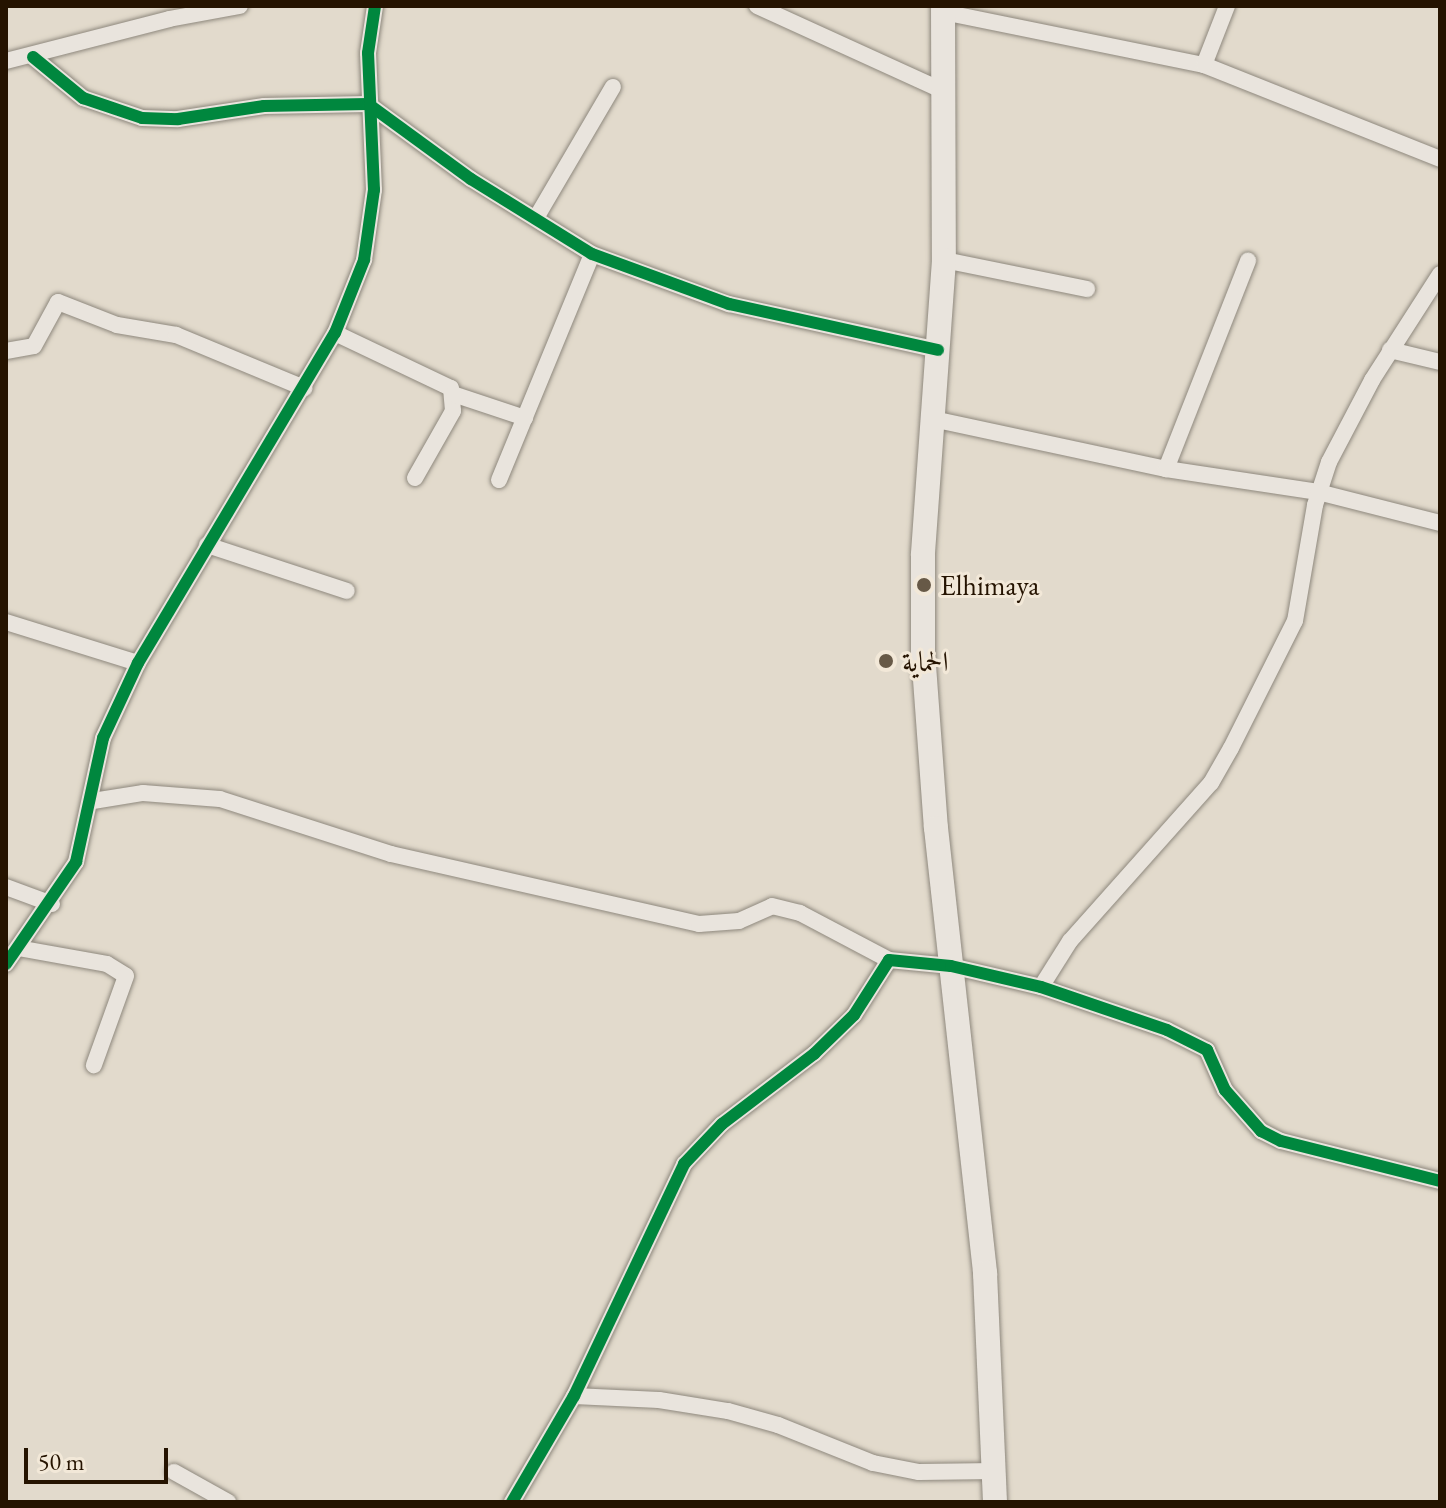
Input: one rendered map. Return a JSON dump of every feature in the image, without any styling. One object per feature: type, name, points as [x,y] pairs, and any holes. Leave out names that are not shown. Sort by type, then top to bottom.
[{"type":"main road","points":[[943,9],[946,92],[944,260],[933,419],[923,652],[951,966],[985,1273],[995,1502]]},
{"type":"street","points":[[6,61],[33,57],[169,19],[240,6]]},
{"type":"street","points":[[6,964],[52,904],[76,862],[93,801],[103,738],[138,663],[335,333],[364,260],[372,223],[368,104],[375,6]]},
{"type":"street","points":[[757,6],[946,92]]},
{"type":"street","points":[[1204,65],[1227,6]]},
{"type":"street","points":[[943,9],[1204,65],[1440,159]]},
{"type":"street","points":[[33,57],[83,98],[142,118],[178,119],[264,106],[368,104],[471,179],[592,254],[729,304],[938,350]]},
{"type":"street","points":[[536,218],[613,87]]},
{"type":"street","points":[[499,480],[592,254]]},
{"type":"street","points":[[944,260],[1087,289]]},
{"type":"street","points":[[1166,469],[1248,261]]},
{"type":"street","points":[[1041,987],[1070,941],[1211,783],[1231,748],[1295,621],[1318,492],[1349,421],[1390,350],[1440,274]]},
{"type":"street","points":[[6,351],[34,346],[58,302],[117,325],[176,335],[304,388]]},
{"type":"street","points":[[335,333],[446,383],[453,394],[525,418]]},
{"type":"street","points":[[1390,350],[1440,362]]},
{"type":"street","points":[[415,478],[448,422],[453,394]]},
{"type":"street","points":[[933,419],[1166,469],[1318,492],[1440,523]]},
{"type":"street","points":[[207,545],[347,591]]},
{"type":"street","points":[[6,622],[138,663]]},
{"type":"street","points":[[93,801],[143,793],[220,799],[391,854],[699,924],[739,921],[772,906],[800,913],[889,960],[951,966],[1116,1009],[1200,1045],[1242,1113],[1281,1141],[1440,1181]]},
{"type":"street","points":[[6,887],[52,904]]},
{"type":"street","points":[[18,948],[107,964],[126,976],[94,1065]]},
{"type":"street","points":[[512,1502],[574,1396],[684,1164],[722,1124],[814,1054],[854,1015],[889,960]]},
{"type":"street","points":[[574,1396],[659,1400],[728,1411],[778,1425],[873,1463],[919,1472],[996,1471]]},
{"type":"street","points":[[174,1472],[228,1502]]},
{"type":"cycle path","points":[[6,964],[76,862],[103,738],[138,663],[335,333],[364,260],[374,190],[368,53],[375,6]]},
{"type":"cycle path","points":[[33,57],[83,98],[142,118],[178,119],[264,106],[368,104],[471,179],[592,254],[729,304],[938,350]]},
{"type":"cycle path","points":[[512,1502],[574,1396],[684,1164],[722,1124],[814,1054],[854,1015],[889,960],[951,966],[1041,987],[1167,1030],[1207,1050],[1225,1090],[1261,1131],[1281,1141],[1440,1181]]},
{"type":"place","name":"Elhimaya","points":[[924,585]]},
{"type":"place","name":"الحماية","points":[[886,661]]}]
